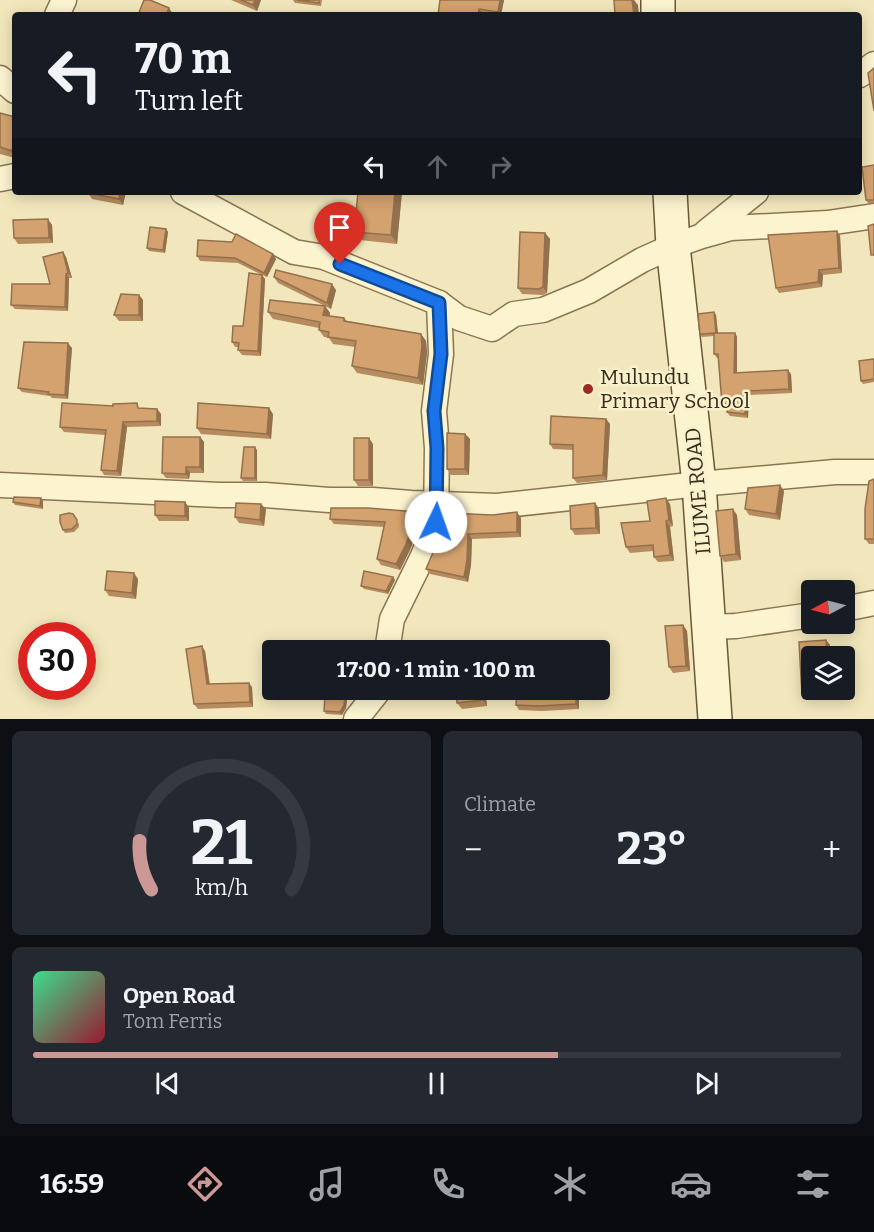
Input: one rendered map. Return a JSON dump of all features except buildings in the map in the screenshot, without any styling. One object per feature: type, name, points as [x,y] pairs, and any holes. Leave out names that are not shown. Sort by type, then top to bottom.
[{"type":"street","points":[[862,73],[874,64]]},
{"type":"street","points":[[189,195],[294,252],[324,257],[439,303],[459,318],[492,329],[514,314],[543,310],[589,291],[642,260],[688,241],[731,228],[828,223],[874,216]]},
{"type":"street","name":"ILUME ROAD","points":[[670,195],[688,241],[699,484],[715,719]]},
{"type":"street","points":[[688,241],[752,195]]},
{"type":"street","points":[[389,640],[392,619],[436,522],[437,448],[434,411],[441,354],[439,303]]},
{"type":"street","points":[[0,485],[497,506],[699,484],[835,472],[874,472]]},
{"type":"street","points":[[855,607],[874,603]]},
{"type":"street","points":[[708,627],[736,626],[801,617]]},
{"type":"street","points":[[356,719],[371,700]]},
{"type":"place","name":"Mulundu Primary School","points":[[588,389]]},
{"type":"route","points":[[340,264],[439,303],[441,354],[434,411],[437,448],[436,522]]}]
